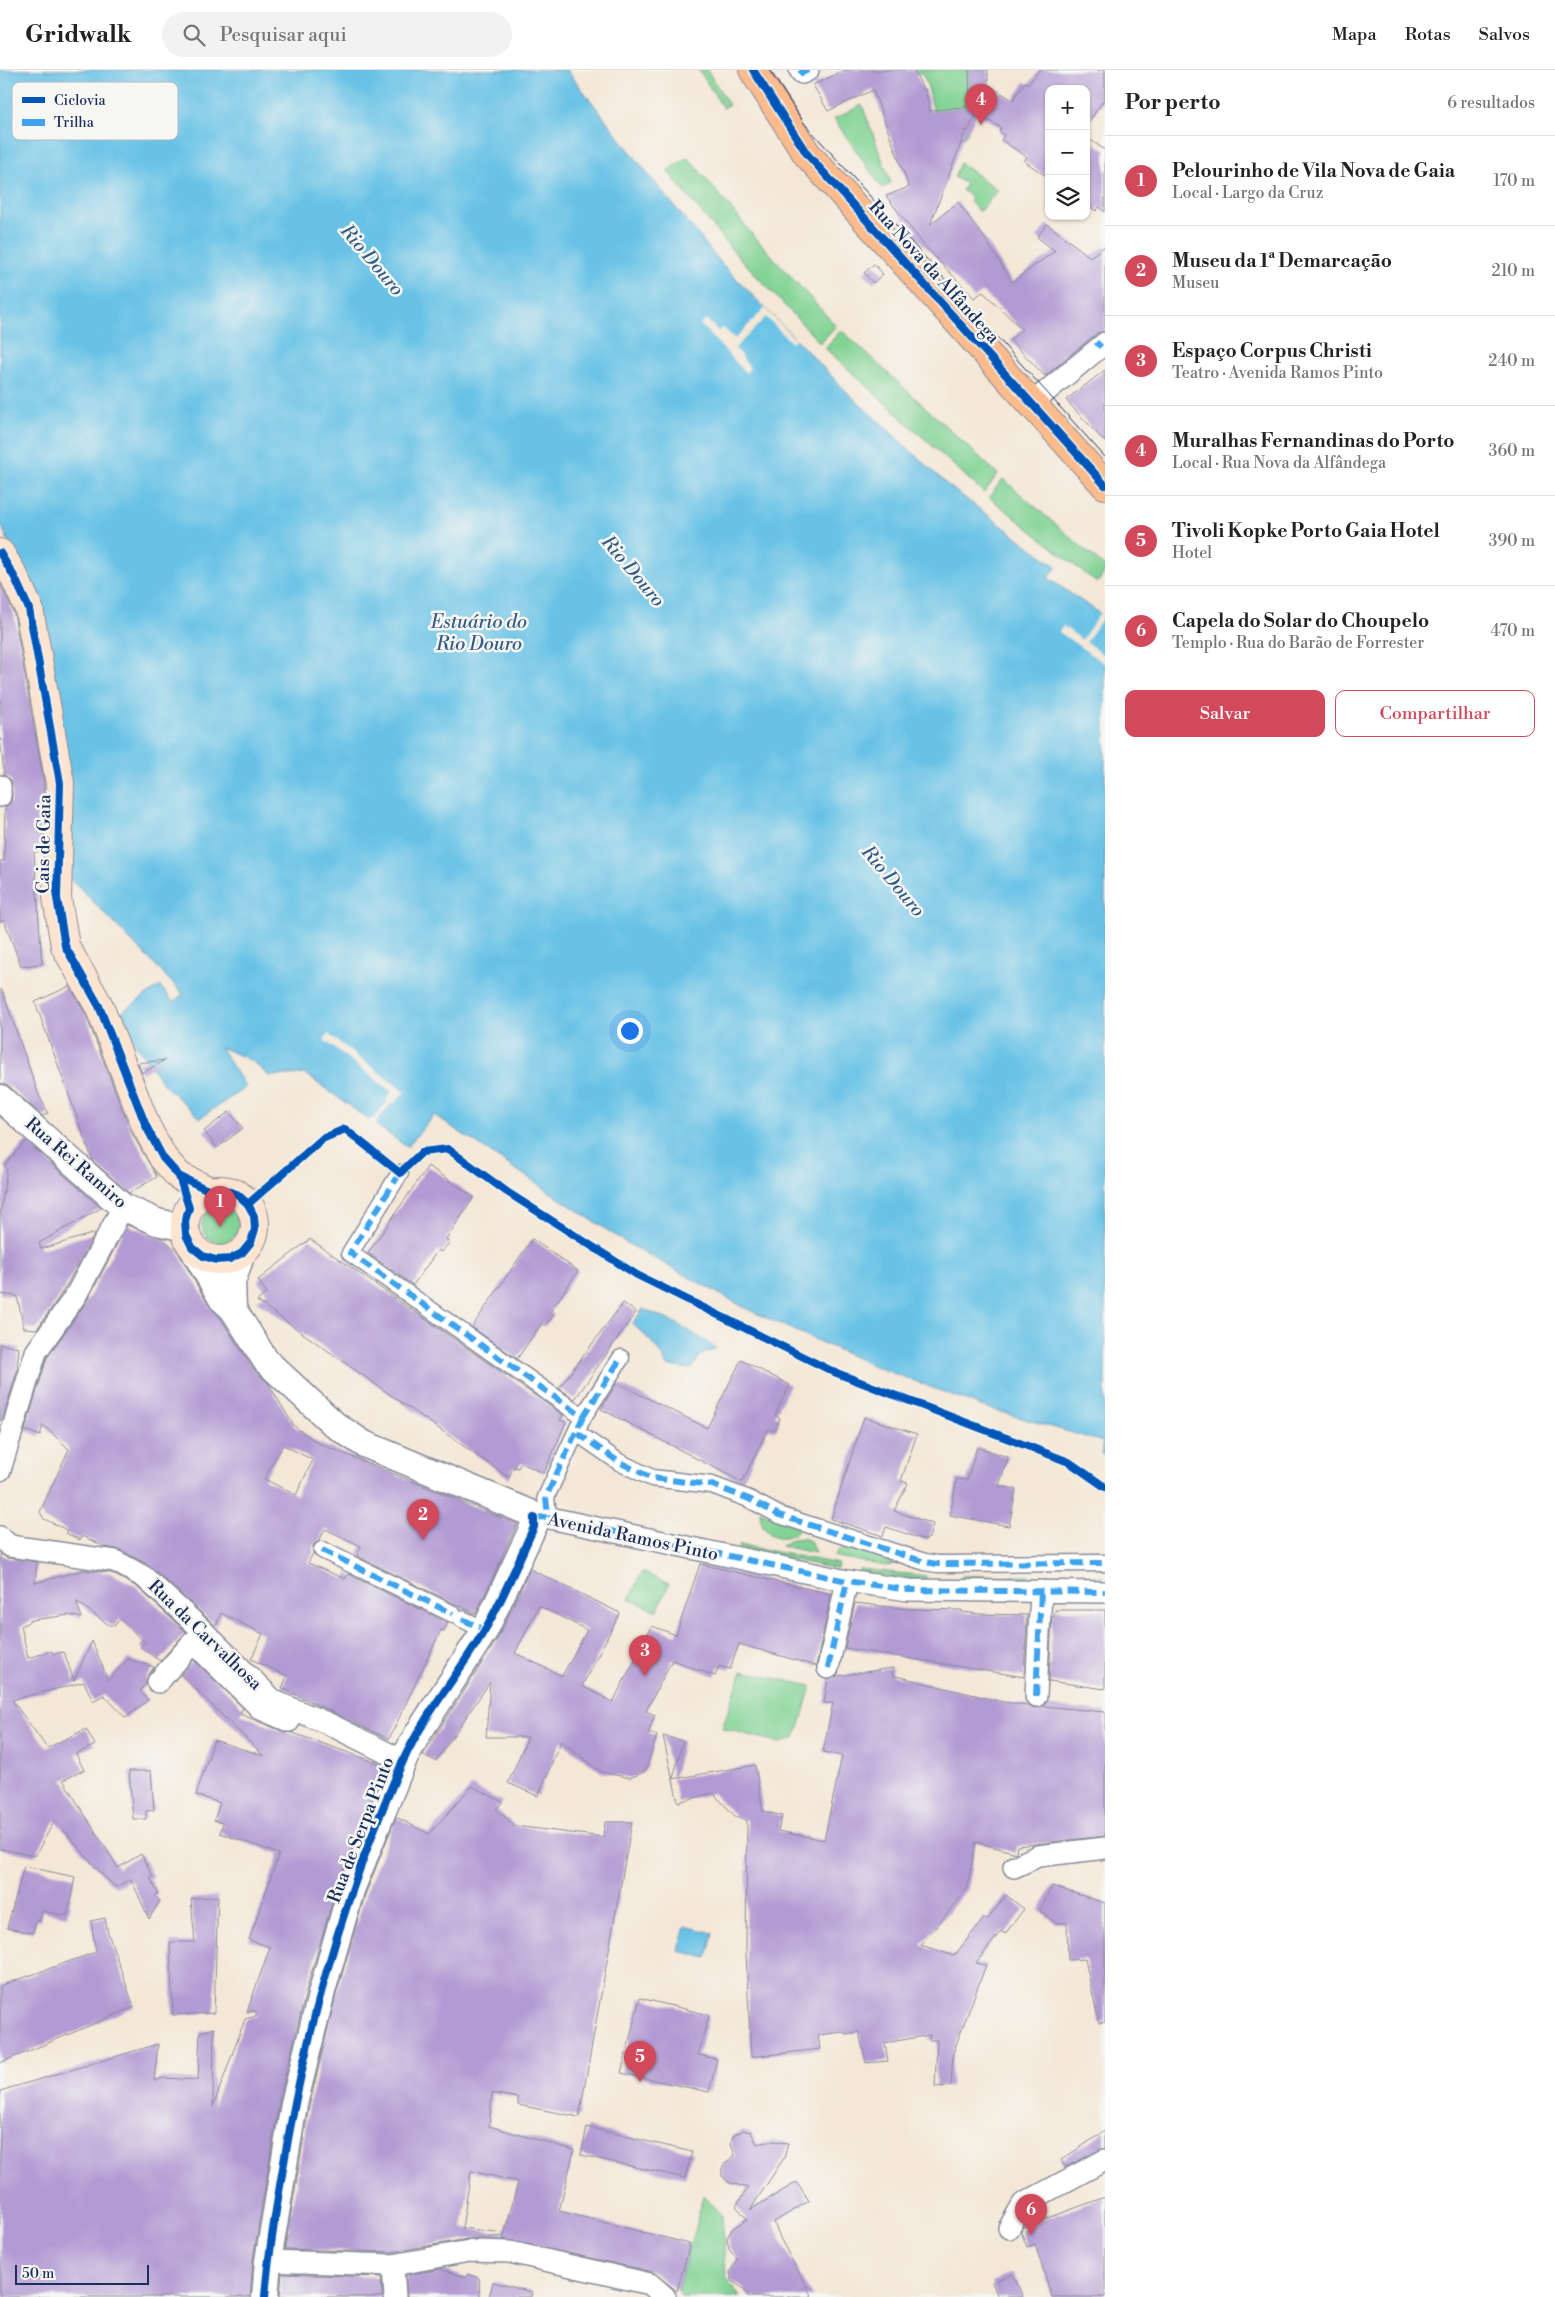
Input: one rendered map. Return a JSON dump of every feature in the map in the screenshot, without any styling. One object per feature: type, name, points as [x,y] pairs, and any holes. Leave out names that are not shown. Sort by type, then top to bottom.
[{"type":"main road","name":"Rua Nova da Alfândega","points":[[753,70],[807,154],[1105,485]]},
{"type":"main road","name":"Cais de Gaia","points":[[0,553],[15,578],[29,609],[60,783],[57,898],[65,946],[99,1006],[146,1126],[163,1158],[179,1176],[210,1191]]},
{"type":"main road","name":"Cais de Gaia","points":[[179,1176],[189,1228]]},
{"type":"main road","points":[[224,1190],[237,1194],[248,1204],[254,1216],[255,1229],[251,1242],[242,1253],[230,1259],[216,1260],[203,1256],[189,1228],[198,1197],[210,1191],[224,1190]]},
{"type":"street","points":[[800,70],[802,73],[808,70]]},
{"type":"street","points":[[1032,403],[1101,344]]},
{"type":"street","points":[[0,786],[0,796]]},
{"type":"street","name":"Rua Rei Ramiro","points":[[0,1098],[123,1207],[157,1222],[189,1228]]},
{"type":"street","points":[[400,1173],[350,1253],[583,1417]]},
{"type":"street","points":[[0,1470],[36,1352],[76,1295],[123,1207]]},
{"type":"street","name":"Avenida Ramos Pinto","points":[[189,1228],[222,1299],[233,1309],[258,1349],[280,1377],[350,1435],[364,1444],[541,1518],[847,1581],[908,1590],[1105,1592]]},
{"type":"street","name":"Avenida Ramos Pinto","points":[[233,1309],[232,1282],[242,1253]]},
{"type":"street","points":[[541,1518],[546,1497],[583,1417],[621,1358]]},
{"type":"street","points":[[577,1433],[619,1462],[652,1478],[712,1485],[748,1499],[779,1515],[925,1562],[937,1564],[1105,1563]]},
{"type":"street","name":"Rua de Serpa Pinto","points":[[265,2297],[268,2261],[294,2104],[322,1991],[352,1890],[403,1761],[417,1735],[485,1630],[534,1527],[541,1518]]},
{"type":"street","name":"Rua da Carvalhosa","points":[[0,1537],[10,1546],[115,1561],[144,1577],[199,1627],[274,1701],[329,1724],[403,1761]]},
{"type":"street","points":[[322,1550],[485,1630]]},
{"type":"street","points":[[828,1668],[847,1581]]},
{"type":"street","points":[[1036,1696],[1041,1592]]},
{"type":"street","points":[[158,1682],[194,1642],[261,1709],[318,1732],[329,1724]]},
{"type":"street","points":[[1014,1867],[1038,1856],[1105,1848]]},
{"type":"street","points":[[1009,2228],[1023,2204],[1105,2160]]},
{"type":"street","points":[[268,2261],[393,2265],[469,2251],[510,2252],[650,2284],[665,2297]]},
{"type":"street","points":[[393,2265],[395,2297]]},
{"type":"green space","points":[[699,70],[707,70],[729,105],[723,108]]},
{"type":"green space","points":[[914,70],[969,70],[970,106],[955,108],[968,131],[962,139],[934,113],[928,87],[922,73],[915,74]]},
{"type":"green space","points":[[862,105],[891,183],[882,188],[834,119]]},
{"type":"green space","points":[[688,157],[752,234],[836,326],[820,343],[734,252],[667,171]]},
{"type":"green space","points":[[960,163],[998,190],[979,212],[970,201],[972,198],[962,190],[966,184],[954,177]]},
{"type":"green space","points":[[841,330],[998,474],[984,493],[825,348]]},
{"type":"green space","points":[[1003,479],[1105,567],[1105,572],[1097,583],[989,497]]},
{"type":"green space","points":[[220,1207],[227,1208],[233,1212],[237,1218],[237,1232],[233,1238],[227,1242],[220,1243],[213,1242],[207,1238],[203,1232],[202,1225],[203,1218],[207,1212],[213,1208]]},
{"type":"green space","points":[[760,1511],[800,1528],[786,1537],[773,1536],[763,1526]]},
{"type":"green space","points":[[803,1538],[810,1541],[815,1553],[781,1546],[792,1539]]},
{"type":"green space","points":[[740,1545],[838,1564],[837,1569],[739,1549]]},
{"type":"green space","points":[[850,1545],[905,1563],[885,1566],[833,1556]]},
{"type":"green space","points":[[859,1569],[926,1576],[926,1581],[858,1573]]},
{"type":"green space","points":[[642,1572],[669,1584],[657,1611],[629,1599]]},
{"type":"green space","points":[[962,1576],[1029,1576],[1029,1581],[962,1581]]},
{"type":"green space","points":[[1055,1576],[1103,1576],[1103,1581],[1055,1581]]},
{"type":"green space","points":[[742,1671],[811,1686],[800,1725],[794,1738],[780,1743],[722,1728]]},
{"type":"green space","points":[[704,2195],[722,2216],[726,2277],[740,2297],[681,2297],[677,2291]]},
{"type":"water","name":"Estuário do Rio Douro","points":[[0,70],[567,70],[647,173],[722,264],[851,396],[950,487],[1057,567],[1048,578],[1105,617],[1105,1455],[1101,1454],[1103,1442],[984,1407],[874,1366],[749,1310],[625,1242],[434,1115],[407,1147],[305,1074],[269,1076],[252,1061],[220,1047],[246,1087],[200,1118],[163,1084],[122,1024],[125,1023],[120,1013],[160,986],[173,1002],[183,994],[78,886],[64,875],[35,604],[0,522]]},
{"type":"water","points":[[643,1309],[678,1324],[716,1348],[701,1355],[691,1369],[667,1366],[652,1343],[632,1324]]},
{"type":"water","points":[[685,1926],[713,1933],[707,1958],[679,1951]]},
{"type":"pier","points":[[765,308],[795,339],[792,343],[766,317],[735,348],[750,368],[746,373],[700,324],[706,319],[718,331],[723,328],[735,339]]},
{"type":"pier","points":[[1100,613],[1104,616],[1086,642],[1105,656],[1105,664],[1059,632],[1063,626],[1082,640]]},
{"type":"pier","points":[[328,1034],[405,1092],[393,1104],[391,1103],[376,1122],[375,1127],[368,1122],[371,1118],[373,1119],[388,1101],[386,1099],[392,1092],[324,1040]]},
{"type":"building","points":[[845,70],[914,70],[923,89],[925,89],[930,111],[970,106],[969,70],[988,70],[988,85],[1013,100],[1025,82],[1029,84],[1039,70],[1105,70],[1105,98],[1090,120],[1090,85],[1045,85],[1045,175],[1024,161],[1027,157],[1001,140],[1004,135],[999,132],[1001,128],[977,113],[968,131],[966,130],[930,225],[958,202],[988,243],[1012,282],[1055,251],[1037,237],[1047,224],[1090,257],[1105,246],[1105,331],[1097,333],[1045,376],[1010,340],[1022,329],[983,292],[974,298],[923,244],[886,196],[909,187],[873,90],[828,111],[813,85]]},
{"type":"building","points":[[1090,140],[1105,150],[1105,212],[1099,207],[1096,211],[1090,207]]},
{"type":"building","points":[[874,264],[883,274],[873,283],[864,273]]},
{"type":"building","points":[[1105,370],[1105,442],[1066,400]]},
{"type":"building","points":[[0,583],[14,614],[44,784],[43,851],[34,852],[42,964],[21,966],[4,920],[0,922],[0,861],[4,861],[5,807],[11,803],[12,796],[11,780],[4,775],[0,735]]},
{"type":"building","points":[[70,986],[85,1013],[131,1132],[157,1177],[129,1193],[93,1161],[35,1002]]},
{"type":"building","points":[[0,990],[2,990],[38,1093],[48,1113],[43,1116],[10,1087],[0,1083]]},
{"type":"building","points":[[165,1060],[142,1073],[138,1063]]},
{"type":"building","points":[[229,1112],[243,1128],[217,1148],[204,1131]]},
{"type":"building","points":[[26,1141],[101,1208],[39,1243],[41,1249],[95,1233],[65,1288],[37,1329],[24,1328],[17,1296],[0,1294],[0,1216],[7,1169],[4,1166]]},
{"type":"building","points":[[428,1166],[474,1197],[446,1239],[450,1242],[441,1252],[438,1250],[413,1285],[368,1253]]},
{"type":"building","points":[[127,1225],[162,1238],[178,1252],[209,1306],[221,1319],[253,1369],[268,1383],[294,1426],[318,1443],[517,1524],[476,1614],[357,1556],[361,1546],[325,1529],[319,1541],[313,1545],[313,1553],[308,1563],[345,1579],[348,1574],[448,1623],[444,1631],[441,1630],[389,1739],[282,1688],[287,1676],[251,1659],[263,1634],[221,1613],[216,1626],[150,1566],[121,1550],[105,1547],[82,1536],[80,1540],[66,1533],[67,1530],[44,1519],[40,1512],[69,1449],[43,1425],[40,1436],[25,1430],[47,1358],[87,1301]],"holes":[[[283,1445],[313,1460],[296,1495],[264,1479]]]},
{"type":"building","points":[[310,1239],[563,1415],[560,1420],[566,1422],[544,1473],[521,1463],[518,1468],[513,1467],[509,1478],[257,1301],[267,1293],[258,1280]]},
{"type":"building","points":[[532,1239],[578,1271],[550,1312],[554,1315],[545,1326],[542,1323],[517,1359],[472,1327]]},
{"type":"building","points":[[623,1303],[636,1312],[575,1399],[559,1388]]},
{"type":"building","points":[[0,1344],[19,1348],[17,1371],[2,1421],[0,1420]]},
{"type":"building","points":[[741,1360],[790,1385],[775,1415],[780,1418],[775,1431],[768,1429],[742,1482],[601,1409],[617,1383],[707,1428]]},
{"type":"building","points":[[864,1417],[917,1434],[901,1481],[908,1483],[894,1511],[933,1524],[929,1538],[925,1540],[886,1527],[883,1536],[831,1519]]},
{"type":"building","points":[[977,1447],[1008,1457],[999,1486],[1016,1489],[1009,1526],[950,1515],[957,1479],[967,1480]]},
{"type":"building","points":[[0,1554],[8,1558],[37,1562],[35,1583],[83,1570],[111,1573],[137,1587],[186,1632],[160,1661],[140,1647],[145,1642],[120,1619],[115,1625],[109,1625],[76,1601],[82,1618],[69,1615],[32,1620],[21,1626],[28,1658],[52,1651],[53,1654],[64,1652],[74,1681],[92,1641],[108,1680],[128,1659],[154,1667],[146,1679],[146,1684],[140,1691],[148,1700],[126,1718],[104,1695],[93,1701],[84,1682],[12,1700],[47,1748],[86,1729],[95,1745],[76,1754],[84,1770],[63,1780],[118,1868],[141,1854],[153,1877],[150,1878],[158,1893],[155,1896],[160,1901],[149,1919],[131,1879],[116,1887],[105,1878],[55,1820],[35,1856],[0,1849]]},
{"type":"building","points":[[700,1564],[831,1594],[816,1666],[739,1644],[730,1669],[719,1666],[715,1676],[672,1660],[646,1711],[655,1715],[648,1733],[657,1735],[647,1767],[644,1772],[630,1778],[601,1772],[561,1741],[538,1796],[508,1783],[528,1737],[486,1737],[490,1682],[436,1761],[423,1755],[498,1638],[530,1569],[620,1613],[582,1686],[613,1702],[652,1626],[676,1635]],"holes":[[[539,1606],[587,1630],[562,1676],[515,1653]]]},
{"type":"building","points":[[855,1603],[907,1609],[962,1610],[962,1612],[980,1614],[1027,1615],[1024,1677],[845,1648]]},
{"type":"building","points":[[1055,1610],[1105,1610],[1105,1689],[1049,1681],[1052,1617],[1054,1617]]},
{"type":"building","points":[[194,1660],[243,1708],[240,1714],[284,1732],[293,1733],[383,1765],[337,1886],[307,1987],[279,2101],[253,2259],[250,2297],[0,2297],[0,2091],[158,2044],[154,2081],[163,2078],[198,2080],[200,2032],[214,2028],[213,2107],[245,2019],[256,2016],[256,2011],[247,2012],[270,1947],[249,1940],[279,1854],[220,1833],[223,1823],[214,1820],[220,1803],[196,1795],[214,1740],[264,1756],[181,1675]]},
{"type":"building","points":[[893,1668],[892,1675],[1003,1702],[1035,1708],[1043,1706],[1105,1712],[1105,1836],[1017,1846],[1016,1853],[976,1842],[967,1889],[921,1945],[954,1956],[984,1918],[987,1920],[1006,1895],[1024,1909],[1005,1934],[1001,1931],[976,1963],[986,1965],[953,2053],[951,2086],[935,2087],[937,2040],[929,2040],[930,2035],[885,2043],[888,2061],[866,2063],[859,2032],[818,2035],[820,2049],[751,2057],[746,1954],[747,1820],[735,1816],[713,1793],[678,1802],[663,1736],[683,1741],[673,1779],[755,1765],[763,1811],[782,1816],[778,1831],[824,1840],[842,1756],[823,1752],[833,1703],[824,1703],[828,1680],[838,1676]]},
{"type":"building","points":[[129,1771],[151,1771],[154,1810],[146,1811],[146,1819],[133,1819]]},
{"type":"building","points":[[472,1786],[503,1802],[496,1809],[515,1826],[603,1837],[605,1822],[632,1822],[579,2117],[518,2105],[518,2098],[492,2093],[489,2126],[574,2150],[559,2211],[690,2244],[677,2291],[653,2272],[503,2239],[504,2236],[467,2239],[392,2252],[285,2249],[309,2107],[336,1995],[365,1895],[396,1817],[429,1834]],"holes":[[[471,2171],[518,2182],[504,2236],[504,2233],[462,2228]]]},
{"type":"building","points":[[24,1866],[75,1877],[67,1916],[42,1911],[40,1921],[36,1920],[33,1933],[7,1928]]},
{"type":"building","points":[[1052,1886],[1105,1903],[1105,2022],[1099,2023],[1085,1959],[1068,1960],[1067,1923],[1056,1923],[1040,1911]]},
{"type":"building","points":[[218,1896],[214,2013],[173,2015],[170,1942],[195,1942],[191,1899]]},
{"type":"building","points":[[105,1918],[108,1933],[134,2007],[0,2063],[0,1986],[96,1952],[91,1921]]},
{"type":"building","points":[[640,1998],[709,2015],[698,2055],[717,2059],[709,2092],[621,2073]]},
{"type":"building","points":[[587,2127],[692,2152],[685,2178],[581,2155]]},
{"type":"building","points":[[743,2130],[751,2132],[757,2144],[773,2141],[788,2143],[784,2158],[750,2210],[797,2182],[809,2201],[774,2222],[780,2238],[812,2297],[749,2297],[744,2289],[732,2281],[730,2272],[737,2259],[729,2248],[727,2238],[732,2229],[747,2219],[736,2206],[748,2188],[728,2182],[722,2176],[722,2168],[726,2162],[735,2156],[731,2143],[733,2136]]},
{"type":"building","points":[[1105,2131],[1105,2148],[1065,2167],[1061,2160]]},
{"type":"building","points":[[1105,2197],[1105,2297],[1052,2297],[1035,2244],[1027,2247],[1021,2232],[1024,2227]]},
{"type":"building","points":[[440,2269],[467,2278],[468,2274],[479,2278],[480,2297],[407,2297],[406,2275]]},
{"type":"building","points":[[282,2274],[381,2277],[382,2297],[280,2297]]},
{"type":"building","points":[[1013,2274],[1023,2297],[998,2297],[992,2282]]},
{"type":"building","points":[[493,2282],[532,2292],[531,2297],[489,2297]]},
{"type":"tram line","points":[[769,70],[804,123],[1105,457]]},
{"type":"marked path","points":[[800,70],[802,73],[808,70]]},
{"type":"marked path","points":[[1096,342],[1101,347]]},
{"type":"marked path","points":[[400,1173],[350,1253],[583,1417],[546,1497],[548,1517]]},
{"type":"marked path","points":[[583,1417],[621,1358]]},
{"type":"marked path","points":[[577,1433],[619,1462],[652,1478],[712,1485],[749,1499],[779,1515],[925,1562],[937,1564],[1105,1563]]},
{"type":"marked path","points":[[534,1518],[545,1517],[847,1581],[908,1590],[1105,1592]]},
{"type":"marked path","points":[[322,1550],[453,1614]]},
{"type":"marked path","points":[[828,1668],[847,1581]]},
{"type":"marked path","points":[[1036,1696],[1041,1591]]},
{"type":"marked path","points":[[462,1619],[485,1630]]},
{"type":"cycle path","points":[[753,70],[807,154],[1105,485]]},
{"type":"cycle path","points":[[0,553],[15,578],[29,609],[60,783],[57,898],[65,946],[99,1006],[146,1126],[163,1158],[179,1176],[210,1191],[224,1190],[237,1194],[248,1204],[254,1216],[255,1229],[251,1242],[242,1253],[230,1259],[216,1260],[203,1256],[192,1247],[186,1235],[185,1221],[189,1208],[179,1176]]},
{"type":"cycle path","points":[[248,1204],[322,1139],[345,1129],[400,1173],[422,1152],[448,1149],[507,1192],[637,1275],[834,1372],[1069,1462],[1105,1487]]},
{"type":"cycle path","points":[[265,2297],[277,2205],[302,2068],[329,1964],[362,1861],[411,1744],[491,1618],[534,1527],[534,1518]]},
{"type":"place","name":"Muralhas Fernandinas do Porto","points":[[981,125]]},
{"type":"place","name":"Pelourinho de Vila Nova de Gaia","points":[[220,1227]]},
{"type":"place","name":"Museu da 1ª Demarcação","points":[[423,1540]]},
{"type":"place","name":"Espaço Corpus Christi","points":[[645,1676]]},
{"type":"place","name":"Tivoli Kopke Porto Gaia Hotel","points":[[640,2082]]},
{"type":"place","name":"Capela do Solar do Choupelo","points":[[1031,2235]]},
{"type":"water label","name":"Rio Douro","points":[[372,260]]},
{"type":"water label","name":"Rio Douro","points":[[633,571]]},
{"type":"water label","name":"Rio Douro","points":[[893,881]]}]
